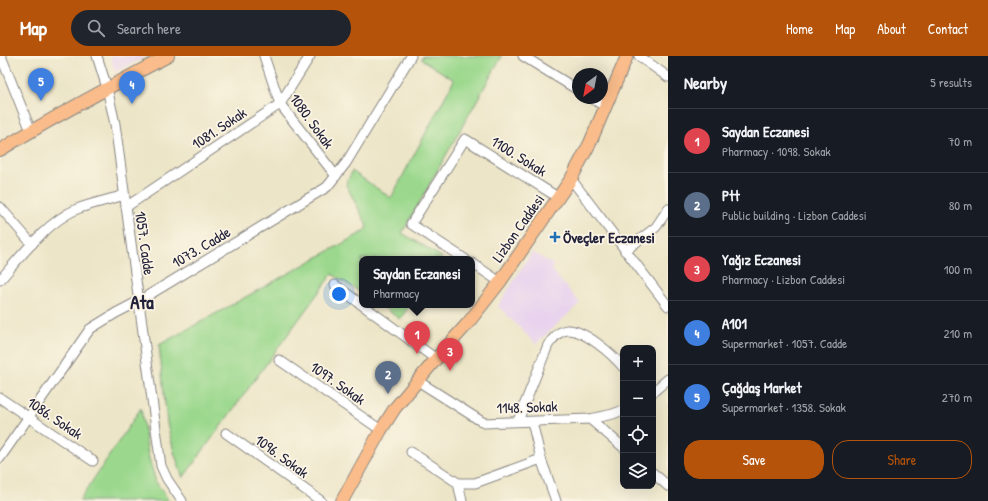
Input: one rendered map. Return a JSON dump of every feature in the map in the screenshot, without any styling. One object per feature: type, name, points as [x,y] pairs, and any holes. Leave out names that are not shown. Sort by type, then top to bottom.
[{"type":"main road","points":[[0,150],[107,88],[168,56]]},
{"type":"main road","name":"Lizbon Caddesi","points":[[342,501],[381,430],[395,408],[468,323],[500,282],[559,198],[571,179],[590,142],[627,56]]},
{"type":"street","points":[[1,56],[31,131]]},
{"type":"street","name":"1057. Cadde","points":[[97,56],[107,88],[115,124],[161,466],[166,479],[182,501]]},
{"type":"street","name":"1080. Sokak","points":[[264,56],[280,104],[336,176]]},
{"type":"street","name":"1081. Sokak","points":[[126,207],[280,104],[310,56]]},
{"type":"street","points":[[523,56],[572,86]]},
{"type":"street","points":[[639,56],[668,77]]},
{"type":"street","name":"1073. Cadde","points":[[0,458],[90,329],[116,312],[140,301],[327,187],[346,163],[407,58]]},
{"type":"street","points":[[601,104],[606,107]]},
{"type":"street","name":"1100. Sokak","points":[[460,256],[411,224],[465,139],[559,198]]},
{"type":"street","points":[[571,179],[668,306]]},
{"type":"street","points":[[0,280],[32,244],[58,220],[77,209],[124,195]]},
{"type":"street","points":[[0,207],[32,244]]},
{"type":"street","points":[[625,251],[656,227],[668,209]]},
{"type":"street","points":[[475,265],[500,282]]},
{"type":"street","points":[[335,285],[359,303]]},
{"type":"street","points":[[366,308],[436,359]]},
{"type":"street","points":[[518,421],[548,345],[556,334],[567,330],[590,338],[606,350],[620,365]]},
{"type":"street","name":"1097. Sokak","points":[[279,360],[381,430]]},
{"type":"street","points":[[656,389],[668,378]]},
{"type":"street","name":"1148. Sokak","points":[[418,381],[484,423],[590,419],[620,411]]},
{"type":"street","name":"1086. Sokak","points":[[0,398],[93,461]]},
{"type":"street","points":[[590,419],[620,444]]},
{"type":"street","points":[[532,422],[541,459],[556,501]]},
{"type":"street","name":"1096. Sokak","points":[[226,433],[321,501]]},
{"type":"street","points":[[411,452],[458,483],[475,483],[541,459]]},
{"type":"street","points":[[656,476],[668,486]]},
{"type":"street","points":[[458,483],[462,501]]},
{"type":"shaded area","points":[[110,56],[147,56],[115,72]]},
{"type":"shaded area","points":[[532,252],[554,265],[552,270],[580,303],[536,344],[498,306]]},
{"type":"green space","points":[[423,56],[502,56],[402,233],[440,256],[359,256],[359,291],[332,274],[183,478],[174,452],[167,423],[159,345],[365,231],[367,225],[346,185],[352,171],[391,198],[454,80],[421,59]]},
{"type":"green space","points":[[384,308],[408,308],[400,319]]},
{"type":"green space","points":[[141,408],[148,455],[156,482],[168,500],[79,501]]},
{"type":"place","name":"Çağdaş Market","points":[[41,101]]},
{"type":"place","name":"A101","points":[[132,104]]},
{"type":"place","name":"Öveçler Eczanesi","points":[[555,237]]},
{"type":"place","name":"Saydan Eczanesi","points":[[417,354]]},
{"type":"place","name":"Yağız Eczanesi","points":[[450,371]]},
{"type":"place","name":"Ptt","points":[[388,394]]},
{"type":"district","name":"Ata","points":[[142,302]]}]
